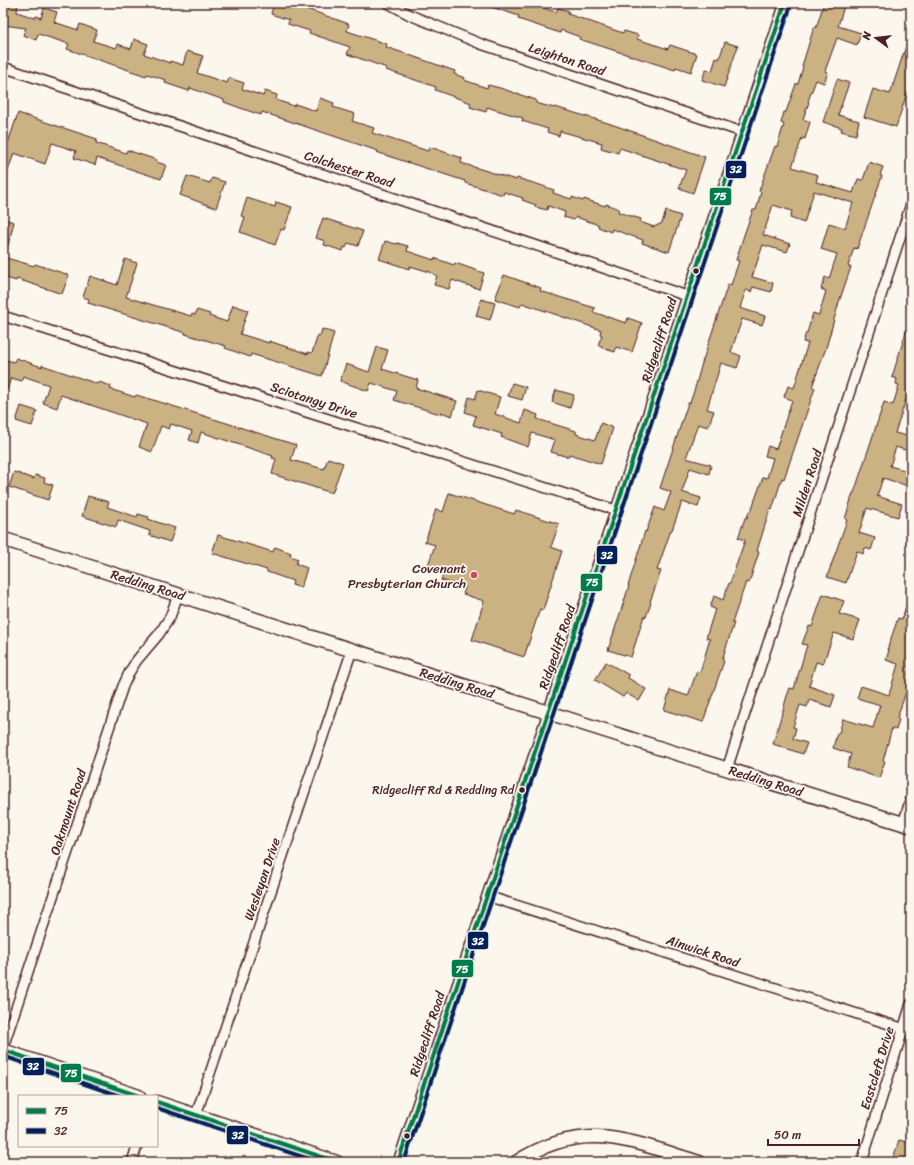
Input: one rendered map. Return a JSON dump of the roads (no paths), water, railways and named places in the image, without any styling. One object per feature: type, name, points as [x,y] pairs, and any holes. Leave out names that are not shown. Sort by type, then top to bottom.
[{"type":"main road","name":"Redding Road","points":[[3,539],[907,825]]},
{"type":"street","name":"Leighton Road","points":[[388,3],[481,44],[742,132]]},
{"type":"street","name":"Ridgecliff Road","points":[[398,1162],[785,3]]},
{"type":"street","name":"Colchester Road","points":[[3,67],[687,296]]},
{"type":"street","name":"Milden Road","points":[[727,769],[911,204]]},
{"type":"street","name":"Sciotangy Drive","points":[[3,316],[616,510]]},
{"type":"street","name":"Oakmount Road","points":[[3,1048],[123,686],[137,660],[170,617],[178,595]]},
{"type":"street","name":"Wesleyan Drive","points":[[196,1115],[352,650]]},
{"type":"street","points":[[907,825],[911,798]]},
{"type":"street","name":"Ainwick Road","points":[[487,896],[907,1030]]},
{"type":"street","name":"Eastcleft Drive","points":[[862,1162],[907,1030],[911,1004]]},
{"type":"street","points":[[3,1048],[135,1095]]},
{"type":"street","points":[[158,1102],[196,1115],[309,1158],[337,1162]]},
{"type":"street","points":[[516,1162],[526,1155],[552,1143],[570,1138],[587,1136],[622,1139],[699,1162]]},
{"type":"street","points":[[132,1162],[137,1147]]},
{"type":"place","name":"Covenant Presbyterian Church","points":[[474,575]]},
{"type":"place","name":"Ridgecliff Rd & Redding Rd","points":[[522,790]]}]
